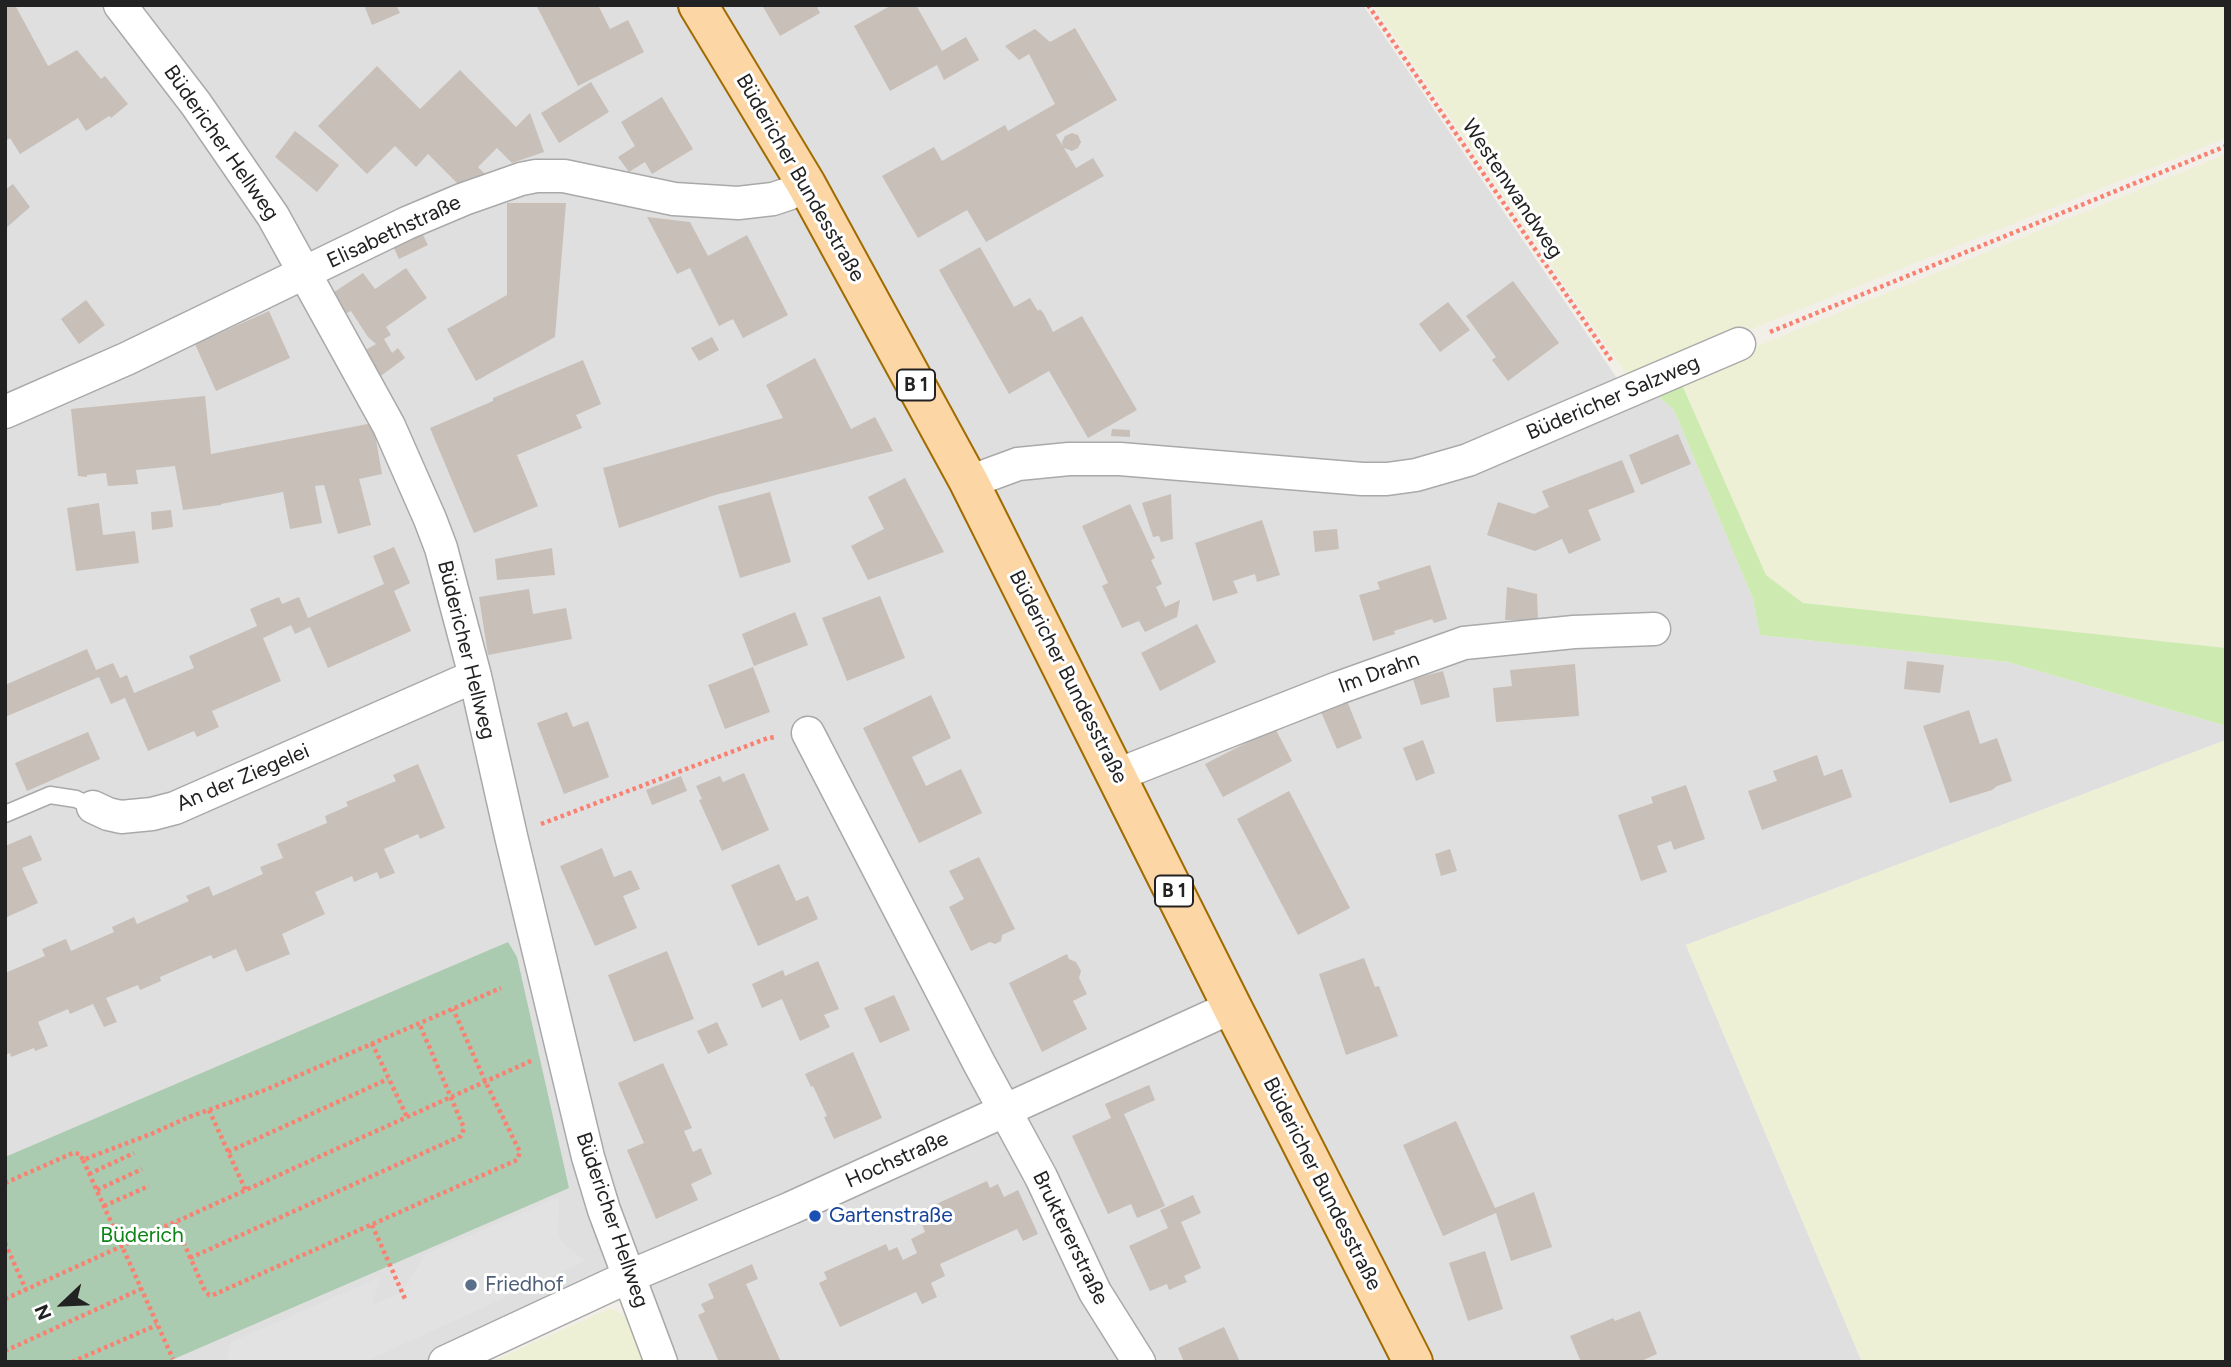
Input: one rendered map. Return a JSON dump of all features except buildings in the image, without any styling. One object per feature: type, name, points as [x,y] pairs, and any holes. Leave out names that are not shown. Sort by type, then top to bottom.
[{"type":"main road","name":"Büdericher Bundesstraße","points":[[698,5],[806,184],[969,482],[1413,1362]]},
{"type":"street","name":"Büdericher Hellweg","points":[[120,5],[196,103],[273,216],[389,426],[441,548],[475,676],[582,1134],[604,1210],[661,1362]]},
{"type":"street","name":"Elisabethstraße","points":[[5,412],[126,359],[407,223],[498,186],[536,176],[564,176],[674,199],[738,203],[773,199],[806,184]]},
{"type":"street","name":"Büdericher Salzweg","points":[[969,482],[1018,464],[1069,459],[1120,459],[1362,479],[1406,477],[1468,460],[1739,344]]},
{"type":"street","name":"Im Drahn","points":[[1117,775],[1325,693],[1464,643],[1574,632],[1654,629]]},
{"type":"street","name":"An der Ziegelei","points":[[93,807],[121,817],[152,814],[175,808],[475,676]]},
{"type":"street","points":[[808,733],[1006,1111]]},
{"type":"street","name":"Hochstraße","points":[[445,1362],[630,1276],[791,1208],[1232,1007]]},
{"type":"street","name":"Bruktererstraße","points":[[1006,1111],[1041,1177],[1095,1292],[1139,1362]]},
{"type":"lane","name":"An der Ziegelei","points":[[5,814],[50,794],[76,799],[93,807]]},
{"type":"path","name":"Westenwandweg","points":[[1368,5],[1631,390]]},
{"type":"path","points":[[1739,344],[2226,146]]},
{"type":"path","points":[[546,822],[768,738],[808,733]]},
{"type":"path","points":[[83,1160],[189,1116],[265,1090],[501,988]]},
{"type":"path","points":[[175,1223],[205,1291],[213,1295],[519,1158],[520,1152],[453,1009]]},
{"type":"path","points":[[190,1258],[464,1133],[452,1097],[419,1023]]},
{"type":"path","points":[[372,1043],[407,1117]]},
{"type":"path","points":[[5,1299],[535,1059]]},
{"type":"path","points":[[228,1152],[388,1079]]},
{"type":"path","points":[[209,1111],[246,1191]]},
{"type":"path","points":[[5,1183],[73,1153],[80,1154],[173,1359]]},
{"type":"path","points":[[89,1174],[134,1153]]},
{"type":"path","points":[[97,1189],[142,1169]]},
{"type":"path","points":[[104,1206],[149,1186]]},
{"type":"path","points":[[372,1225],[406,1301]]},
{"type":"path","points":[[5,1243],[26,1290]]},
{"type":"path","points":[[5,1351],[141,1289]]},
{"type":"path","points":[[72,1362],[157,1325]]},
{"type":"shaded area","points":[[5,5],[1363,5],[1627,393],[1650,389],[1674,410],[1753,599],[1760,635],[2008,662],[2226,726],[2226,740],[1686,945],[1862,1362],[669,1362],[632,1266],[424,1362],[5,1362]]},
{"type":"shaded area","name":"Friedhof","points":[[559,1197],[558,1233],[563,1243],[585,1261],[364,1362],[226,1362],[231,1342],[380,1277],[372,1305],[403,1292],[424,1255]]},
{"type":"green space","points":[[1373,5],[2226,5],[2226,138],[1737,335],[1632,383]]},
{"type":"green space","points":[[2226,154],[2226,648],[1803,603],[1766,575],[1679,378]]},
{"type":"green space","points":[[1679,378],[1766,575],[1803,603],[2226,648],[2226,726],[2008,662],[1760,635],[1753,599],[1674,410],[1650,389]]},
{"type":"green space","points":[[2226,740],[2226,1362],[1862,1362],[1686,945]]},
{"type":"green space","name":"Büderich","points":[[508,942],[517,957],[569,1188],[167,1362],[5,1362],[5,1157]]},
{"type":"green space","points":[[611,1308],[636,1322],[651,1362],[491,1362]]},
{"type":"place","name":"Gartenstraße","points":[[815,1216]]},
{"type":"place","name":"Friedhof","points":[[471,1285]]}]
